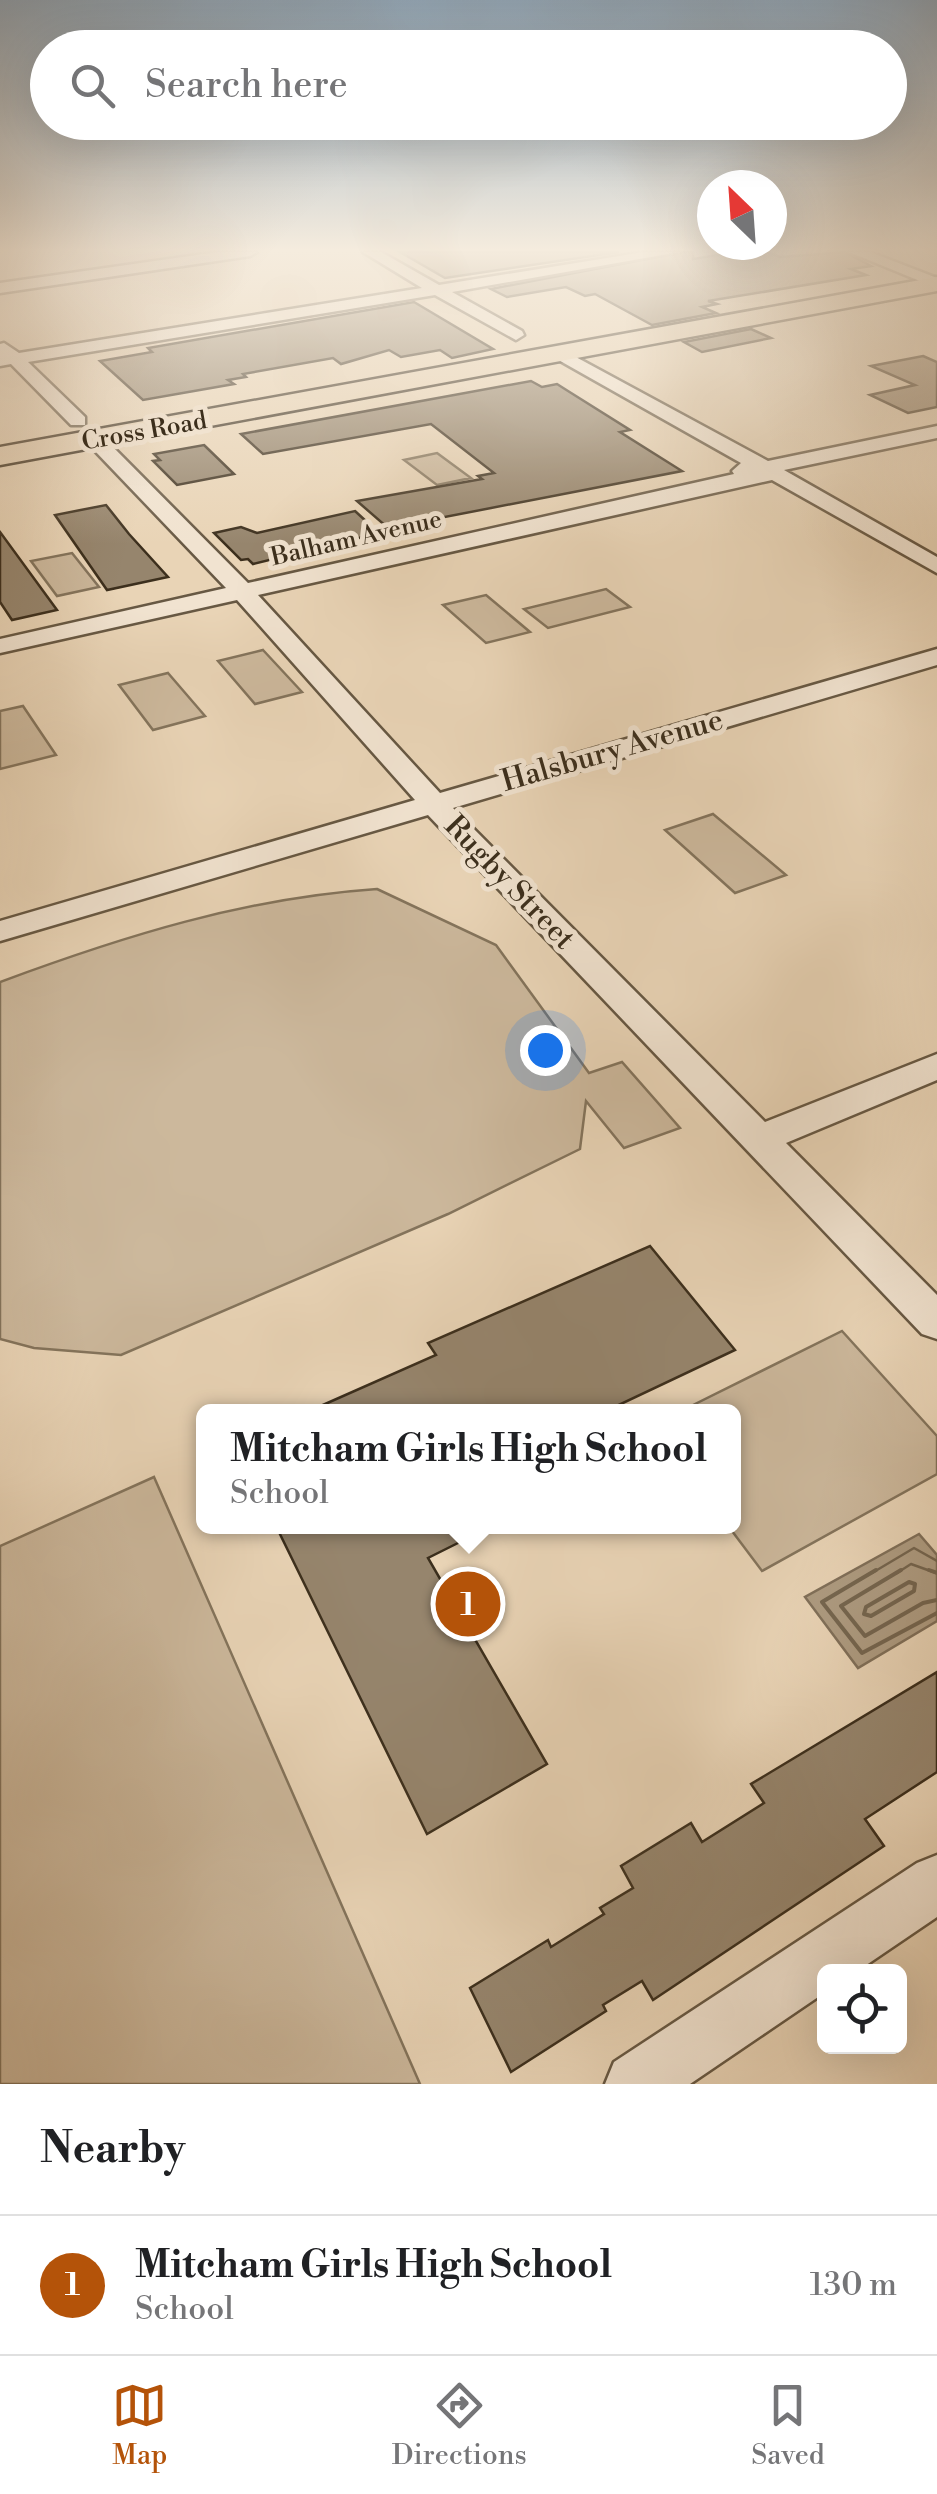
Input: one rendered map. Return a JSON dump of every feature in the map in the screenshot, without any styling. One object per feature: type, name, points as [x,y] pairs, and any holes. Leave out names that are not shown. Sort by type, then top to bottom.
[{"type":"highway","name":"Cross Road","points":[[0,447],[570,349]]},
{"type":"highway","name":"Cross Road","points":[[0,456],[83,430],[550,353]]},
{"type":"street","points":[[7,360],[73,349]]},
{"type":"street","points":[[550,353],[933,570]]},
{"type":"street","name":"Rugby Street","points":[[7,360],[102,447],[244,592],[432,802],[937,1322]]},
{"type":"street","name":"Balham Avenue","points":[[0,646],[937,432]]},
{"type":"street","name":"Halsbury Avenue","points":[[0,931],[937,657]]},
{"type":"street","points":[[759,1139],[937,1066]]},
{"type":"street","points":[[636,2084],[937,1883]]},
{"type":"shaded area","points":[[437,453],[471,478],[437,485],[404,460]]},
{"type":"shaded area","points":[[72,553],[99,587],[57,596],[31,561]]},
{"type":"shaded area","points":[[606,589],[630,607],[548,628],[524,609]]},
{"type":"shaded area","points":[[486,595],[530,632],[486,643],[443,605]]},
{"type":"shaded area","points":[[263,650],[302,692],[255,704],[218,661]]},
{"type":"shaded area","points":[[168,673],[205,716],[153,730],[119,685]]},
{"type":"shaded area","points":[[23,706],[56,755],[0,769],[0,711]]},
{"type":"shaded area","points":[[713,814],[786,875],[735,893],[665,830]]},
{"type":"shaded area","points":[[377,889],[496,945],[589,1073],[622,1062],[680,1128],[624,1148],[586,1101],[580,1149],[448,1214],[121,1355],[34,1348],[0,1339],[0,982],[93,949],[232,910]]},
{"type":"shaded area","points":[[842,1331],[937,1436],[937,1474],[762,1571],[734,1534],[741,1534],[741,1404],[695,1404]]},
{"type":"shaded area","points":[[154,1477],[420,2084],[0,2084],[0,1546]]},
{"type":"water","points":[[919,1534],[937,1555],[937,1621],[858,1668],[805,1597]]},
{"type":"building","points":[[149,349],[492,349],[452,358],[440,350],[401,357],[389,350],[341,364],[333,358],[243,374],[246,377],[228,380],[234,384],[143,400],[100,361],[152,352]]},
{"type":"building","points":[[923,356],[937,362],[937,407],[908,413],[870,395],[915,385],[871,366]]},
{"type":"building","points":[[531,381],[542,387],[557,384],[630,430],[620,432],[682,471],[388,528],[357,501],[482,479],[478,476],[494,473],[431,424],[263,454],[241,434]]},
{"type":"building","points":[[204,445],[234,474],[177,485],[153,461],[160,460],[154,454]]},
{"type":"building","points":[[106,505],[168,577],[107,590],[55,515]]},
{"type":"building","points":[[355,511],[379,533],[253,564],[248,559],[241,560],[214,533],[241,527],[257,533]]},
{"type":"building","points":[[0,532],[57,610],[12,620],[0,602]]},
{"type":"building","points":[[650,1246],[735,1350],[621,1404],[325,1404],[436,1355],[428,1343]]},
{"type":"building","points":[[280,1534],[476,1534],[428,1558],[547,1764],[427,1834]]},
{"type":"building","points":[[937,1672],[937,1772],[865,1819],[884,1846],[653,2000],[642,1981],[603,2005],[606,2011],[511,2072],[470,1988],[548,1940],[551,1947],[604,1914],[600,1908],[633,1888],[621,1866],[691,1823],[702,1842],[764,1803],[751,1784]]},
{"type":"place","name":"Mitcham Girls High School","points":[[468,1604]]}]
